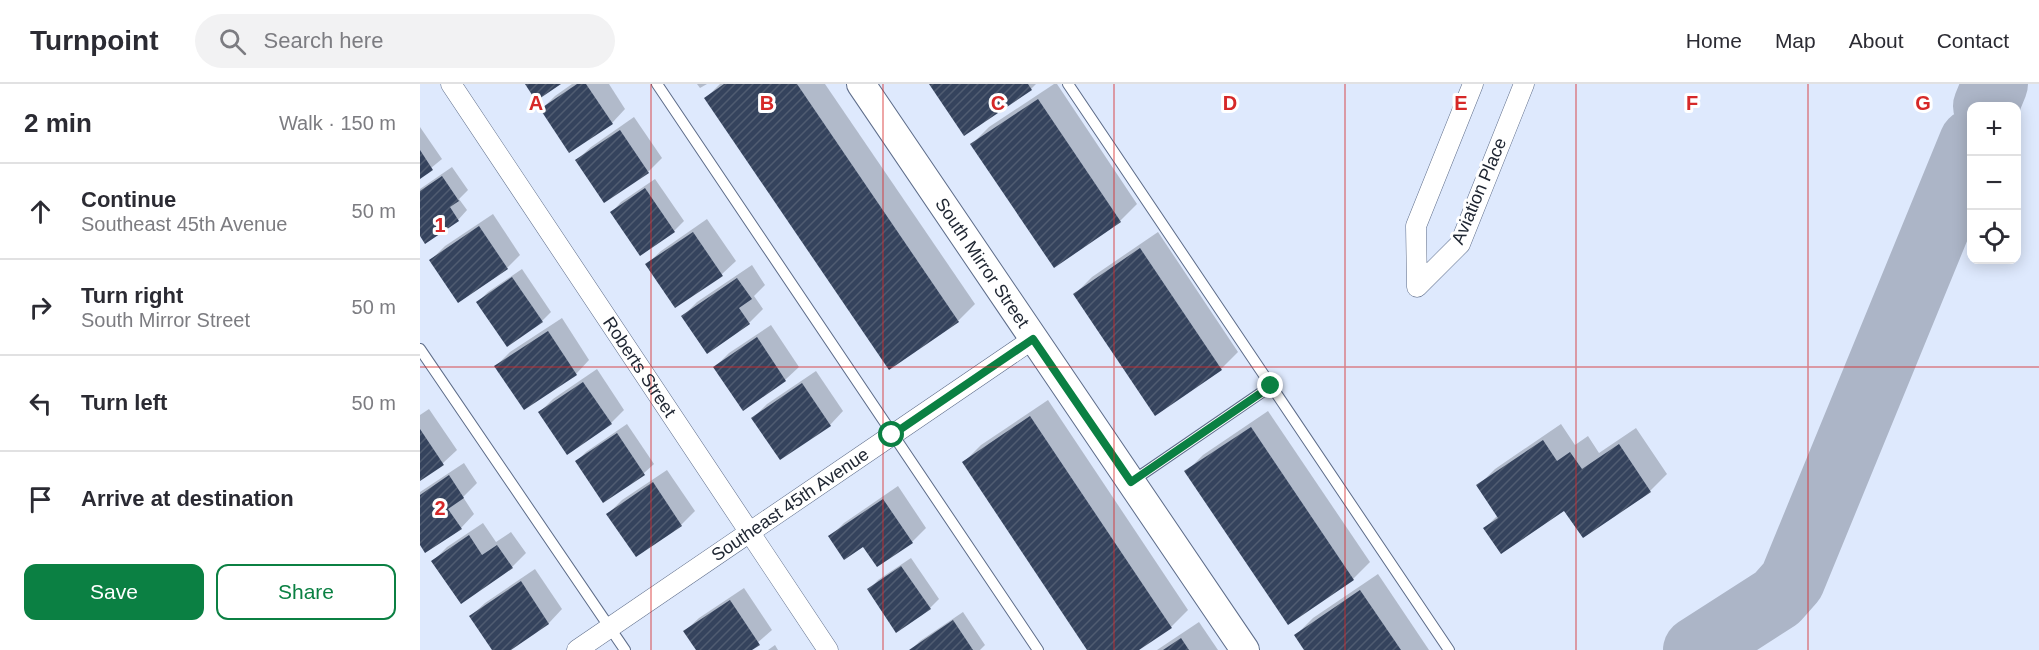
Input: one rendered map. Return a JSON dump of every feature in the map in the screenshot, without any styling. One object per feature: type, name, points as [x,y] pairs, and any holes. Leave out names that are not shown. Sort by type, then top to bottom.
[{"type":"street","name":"Roberts Street","points":[[451,84],[828,650]]},
{"type":"street","name":"South Mirror Street","points":[[861,84],[1245,650]]},
{"type":"street","name":"Aviation Place","points":[[1473,84],[1416,226],[1417,287],[1460,244],[1524,84]]},
{"type":"street","name":"Southeast 45th Avenue","points":[[577,650],[1033,339]]},
{"type":"lane","points":[[657,84],[1038,650]]},
{"type":"lane","points":[[1068,84],[1449,650]]},
{"type":"lane","points":[[420,349],[625,650]]},
{"type":"lane","points":[[1131,482],[1271,386]]},
{"type":"building","points":[[525,84],[561,84],[536,101]]},
{"type":"building","points":[[577,84],[586,84],[613,124],[569,153],[540,109]]},
{"type":"building","points":[[724,84],[797,84],[959,322],[889,370],[704,98]]},
{"type":"building","points":[[929,84],[1028,84],[1032,90],[964,136]]},
{"type":"building","points":[[1038,99],[1121,222],[1054,268],[970,144]]},
{"type":"building","points":[[620,130],[649,173],[604,203],[575,160]]},
{"type":"building","points":[[420,150],[433,170],[420,179]]},
{"type":"building","points":[[442,176],[459,201],[450,207],[459,221],[425,244],[420,236],[420,191]]},
{"type":"building","points":[[645,188],[675,232],[640,256],[610,212]]},
{"type":"building","points":[[479,226],[508,269],[458,303],[429,260]]},
{"type":"building","points":[[693,232],[723,276],[675,308],[645,264]]},
{"type":"building","points":[[1140,248],[1222,370],[1155,416],[1073,294]]},
{"type":"building","points":[[512,277],[543,322],[507,347],[476,302]]},
{"type":"building","points":[[737,278],[752,299],[739,308],[750,324],[707,354],[681,316]]},
{"type":"building","points":[[548,331],[577,375],[524,410],[494,366]]},
{"type":"building","points":[[757,337],[786,381],[743,411],[713,367]]},
{"type":"building","points":[[583,382],[612,424],[567,455],[538,412]]},
{"type":"building","points":[[802,383],[831,426],[780,460],[751,418]]},
{"type":"building","points":[[1030,416],[1172,628],[1139,650],[1087,650],[962,462]]},
{"type":"building","points":[[1251,427],[1354,580],[1288,625],[1184,471]]},
{"type":"building","points":[[420,429],[444,465],[420,481]]},
{"type":"building","points":[[617,433],[645,475],[603,503],[575,461]]},
{"type":"building","points":[[1543,440],[1557,461],[1570,452],[1582,469],[1619,444],[1651,492],[1583,538],[1564,511],[1501,554],[1483,528],[1498,518],[1476,485]]},
{"type":"building","points":[[449,475],[464,498],[448,509],[462,529],[425,553],[420,545],[420,495]]},
{"type":"building","points":[[653,482],[682,526],[636,557],[606,514]]},
{"type":"building","points":[[883,499],[913,543],[877,567],[863,547],[844,560],[828,536]]},
{"type":"building","points":[[469,535],[482,555],[497,545],[513,568],[461,604],[431,561]]},
{"type":"building","points":[[901,566],[931,609],[896,633],[867,589]]},
{"type":"building","points":[[521,581],[549,624],[511,650],[492,650],[469,616]]},
{"type":"building","points":[[1360,590],[1401,650],[1304,650],[1294,635]]},
{"type":"building","points":[[730,600],[760,645],[752,650],[696,650],[683,631]]},
{"type":"building","points":[[953,620],[973,650],[909,650]]},
{"type":"building","points":[[1181,638],[1189,650],[1163,650]]},
{"type":"taxiway","points":[[1988,102],[1995,84]]},
{"type":"taxiway","points":[[1696,650],[1777,598],[1792,581],[1967,154]]},
{"type":"route","points":[[892,435],[1033,339],[1131,482],[1271,386]]}]
